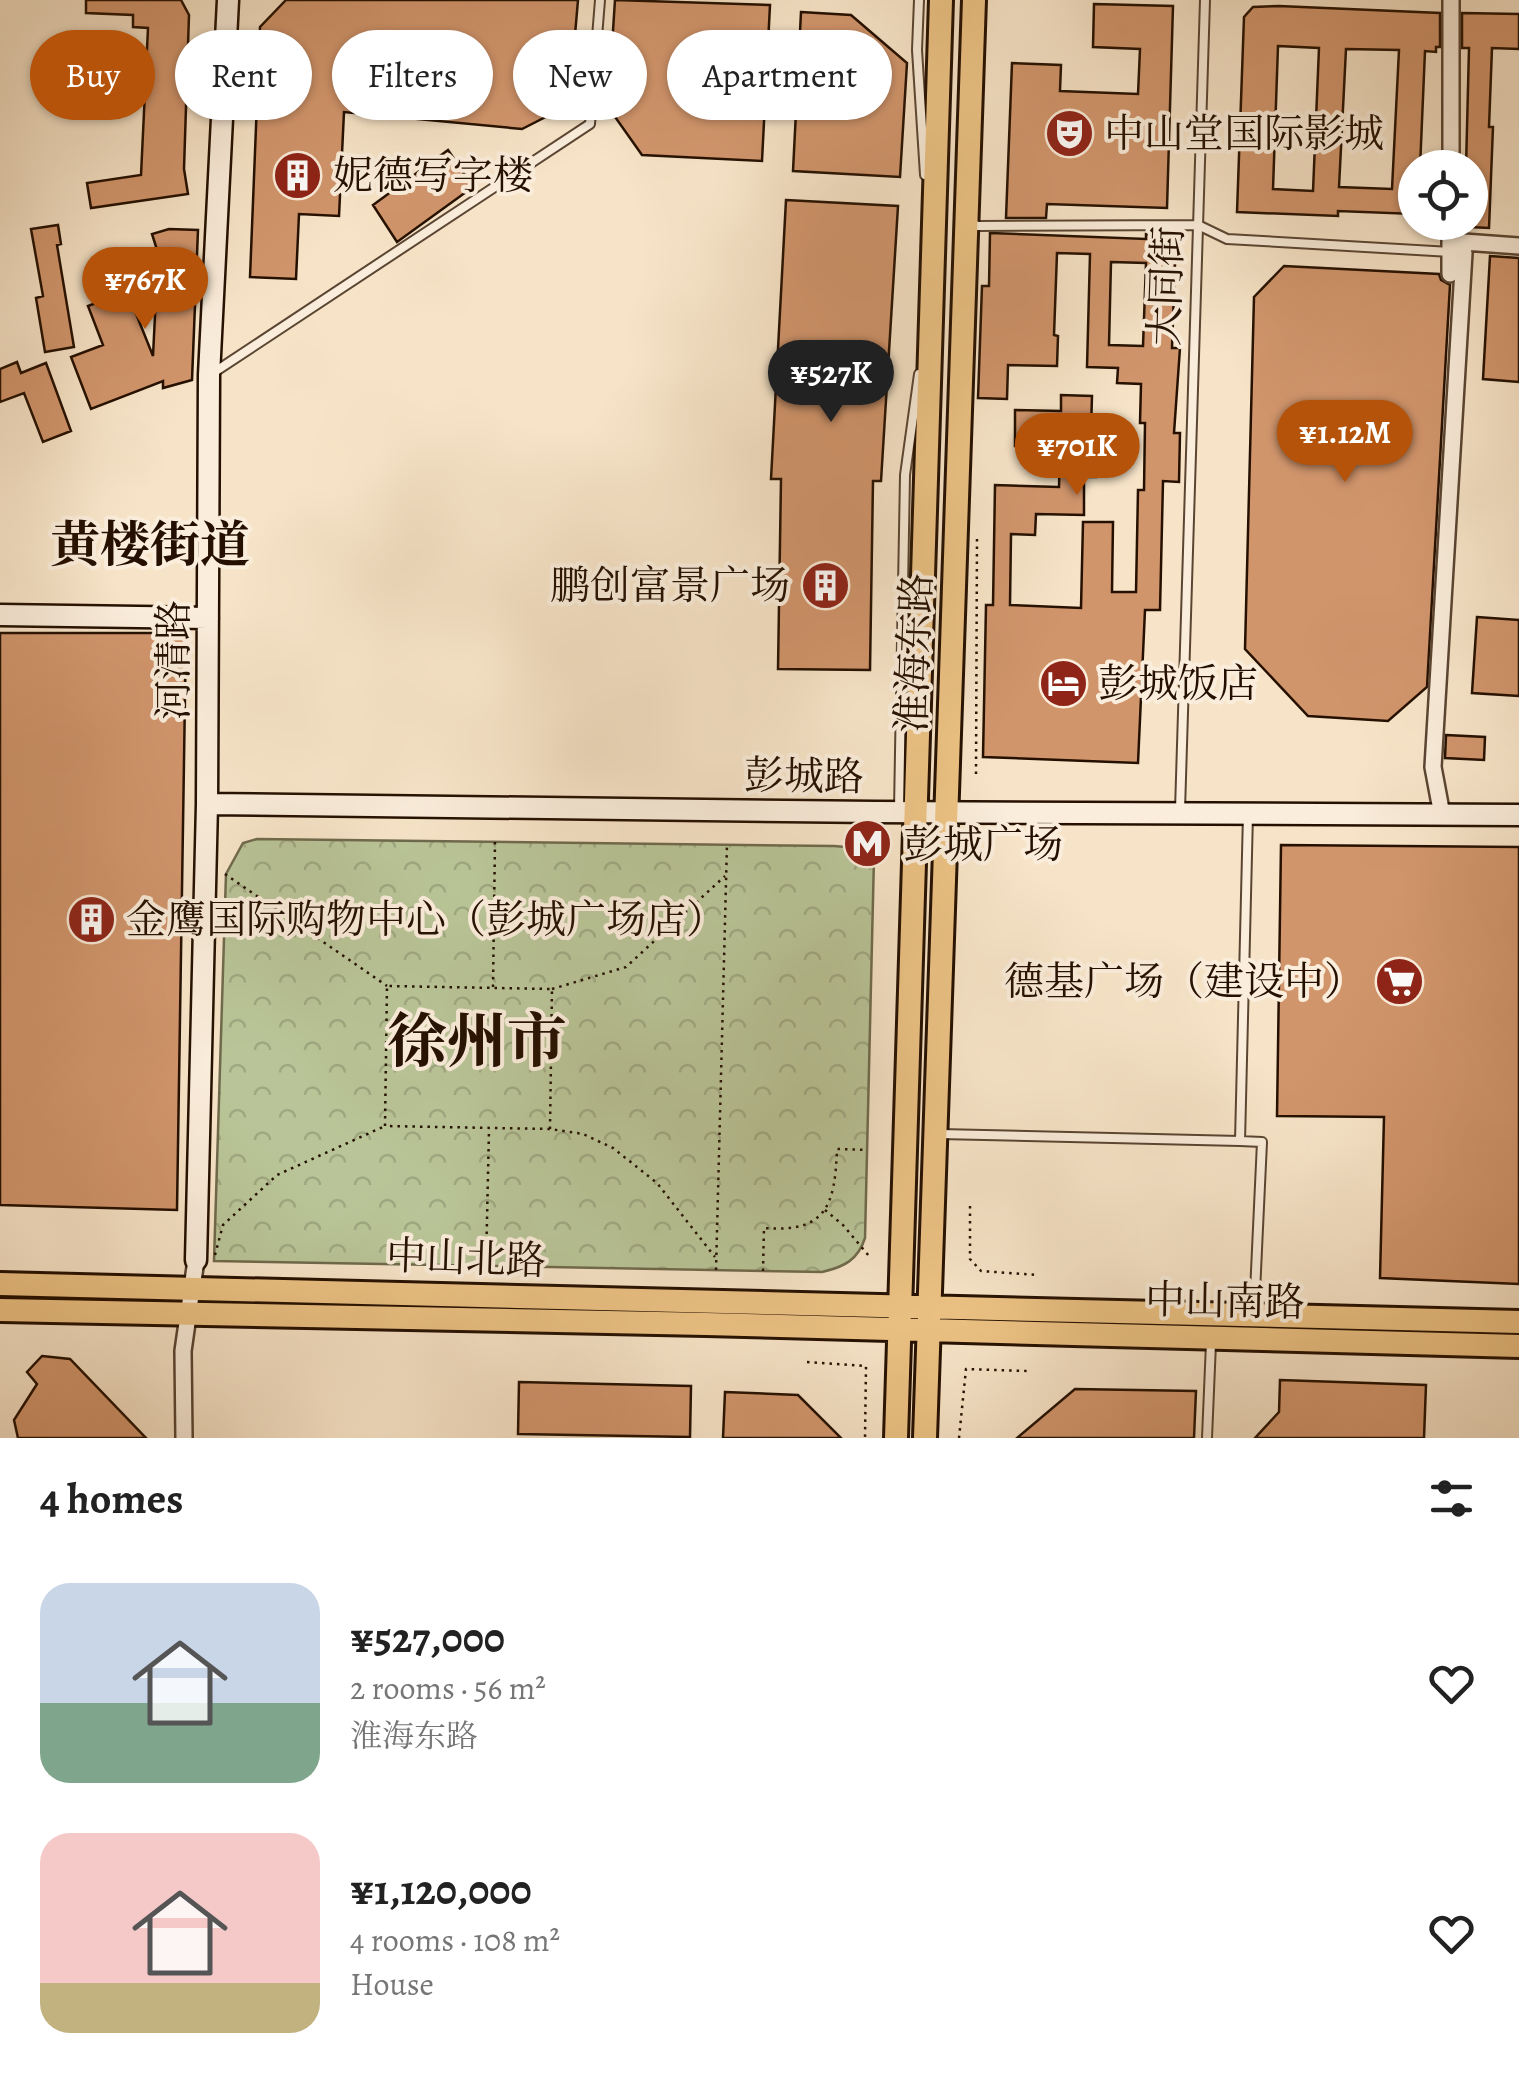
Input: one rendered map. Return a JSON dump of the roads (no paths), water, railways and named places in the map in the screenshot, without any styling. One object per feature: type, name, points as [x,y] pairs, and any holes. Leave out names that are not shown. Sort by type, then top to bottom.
[{"type":"main road","name":"淮海东路","points":[[896,1438],[908,812],[942,0]]},
{"type":"main road","name":"淮海东路","points":[[925,1438],[974,0]]},
{"type":"main road","name":"中山北路","points":[[0,1284],[190,1288],[899,1320]]},
{"type":"main road","name":"中山北路","points":[[0,1310],[929,1320]]},
{"type":"main road","name":"中山南路","points":[[929,1320],[1254,1316],[1519,1322]]},
{"type":"main road","name":"中山南路","points":[[929,1320],[1212,1338],[1519,1346]]},
{"type":"street","name":"河清路","points":[[205,1260],[210,375],[228,0]]},
{"type":"street","points":[[1451,150],[1452,0]]},
{"type":"street","points":[[1442,815],[1432,767],[1453,240]]},
{"type":"street","points":[[1455,249],[1519,246]]},
{"type":"street","points":[[1450,274],[1455,249]]},
{"type":"street","points":[[0,615],[208,618]]},
{"type":"street","name":"彭城路","points":[[207,804],[1519,815]]},
{"type":"street","points":[[184,1438],[186,1312],[190,1288],[205,1260]]},
{"type":"lane","points":[[210,375],[590,124],[600,0]]},
{"type":"lane","points":[[908,812],[905,475],[921,359],[926,198],[919,0]]},
{"type":"lane","name":"大同街","points":[[1180,814],[1204,0]]},
{"type":"lane","points":[[966,221],[978,226],[1198,224],[1227,240],[1455,249]]},
{"type":"lane","points":[[1240,1141],[1248,814]]},
{"type":"lane","points":[[935,1134],[1262,1142],[1254,1316]]},
{"type":"lane","points":[[1207,1438],[1212,1338]]},
{"type":"place","name":"中山堂国际影城","points":[[1069,133]]},
{"type":"place","name":"妮德写字楼","points":[[298,175]]},
{"type":"place","name":"鹏创富景广场","points":[[825,585]]},
{"type":"place","name":"彭城饭店","points":[[1063,683]]},
{"type":"place","name":"彭城广场","points":[[868,844]]},
{"type":"place","name":"金鹰国际购物中心（彭城广场店）","points":[[91,919]]},
{"type":"place","name":"德基广场（建设中）","points":[[1399,981]]},
{"type":"district","name":"黄楼街道","points":[[150,545]]},
{"type":"district","name":"徐州市","points":[[477,1042]]}]
